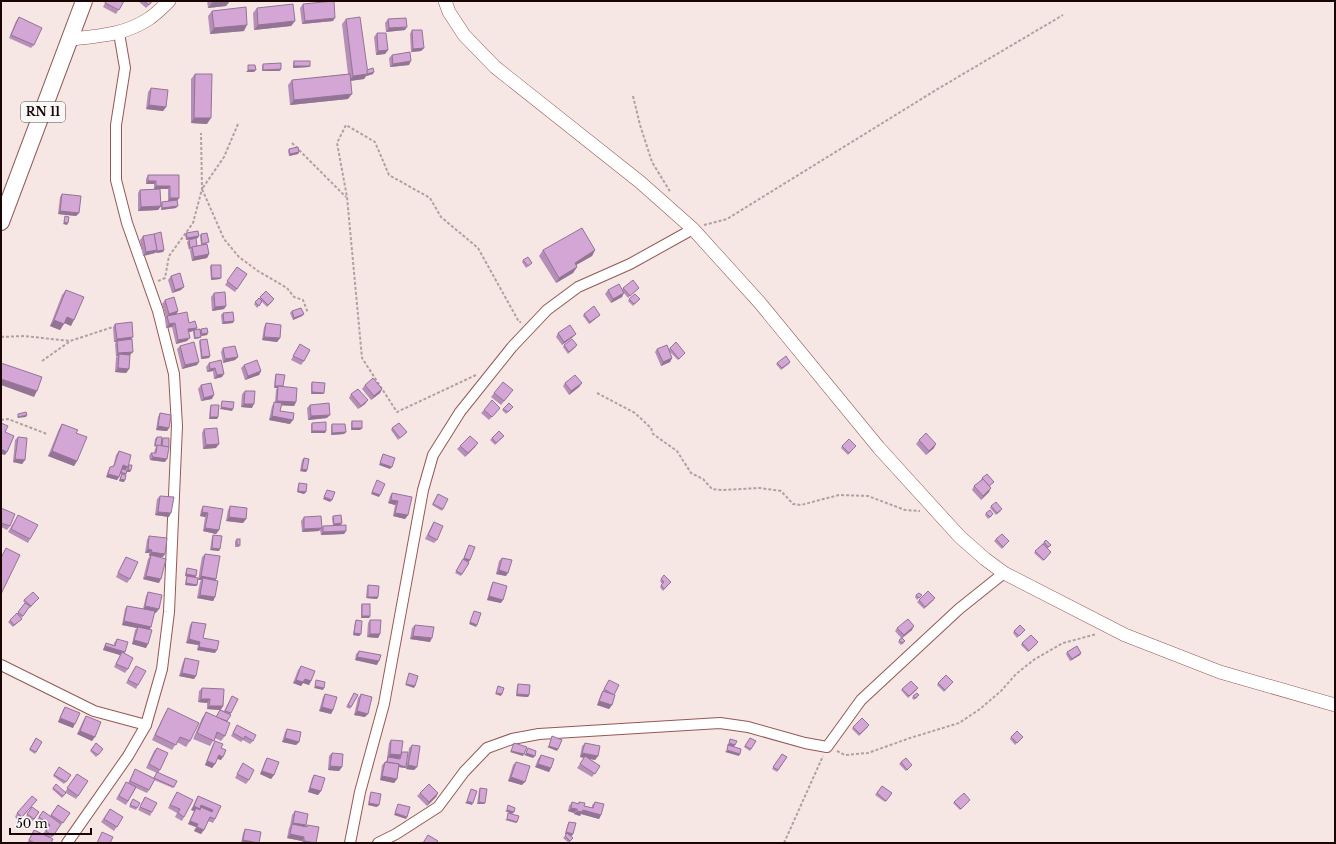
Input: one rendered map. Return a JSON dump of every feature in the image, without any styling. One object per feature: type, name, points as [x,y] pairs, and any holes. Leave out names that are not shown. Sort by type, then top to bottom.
[{"type":"main road","name":"RN 11","points":[[1,222],[84,1]]},
{"type":"street","points":[[70,39],[119,33],[151,18],[169,1]]},
{"type":"street","points":[[445,1],[449,12],[464,34],[495,67],[640,182],[693,229],[760,303],[879,448],[960,536],[1004,573],[1124,635],[1220,672],[1335,705]]},
{"type":"street","points":[[67,843],[128,756],[146,725],[162,669],[169,612],[177,426],[174,374],[158,311],[127,224],[116,180],[116,126],[125,68],[119,33]]},
{"type":"street","points":[[350,843],[360,792],[384,704],[423,490],[433,455],[460,412],[512,347],[547,310],[578,287],[630,264],[693,229]]},
{"type":"street","points":[[378,843],[396,834],[438,806],[464,772],[487,748],[512,739],[539,734],[720,723],[748,727],[805,743],[827,747],[861,700],[959,609],[1004,573]]},
{"type":"street","points":[[1,666],[94,711],[146,725]]},
{"type":"path","points":[[693,229],[727,219],[936,90],[1063,15]]},
{"type":"path","points":[[633,96],[640,125],[652,162],[673,196]]},
{"type":"path","points":[[202,189],[224,157],[238,124]]},
{"type":"path","points":[[476,375],[397,412],[362,358],[347,197],[337,143],[346,125],[375,142],[389,175],[430,198],[441,217],[478,248],[519,322],[538,319]]},
{"type":"path","points":[[149,285],[165,278],[169,256],[193,223],[202,189],[201,133]]},
{"type":"path","points":[[292,143],[347,197]]},
{"type":"path","points":[[202,189],[224,239],[239,257],[258,271],[287,288],[294,297],[304,300],[308,312]]},
{"type":"path","points":[[42,361],[70,341],[113,327]]},
{"type":"path","points":[[1,337],[24,336],[70,341]]},
{"type":"path","points":[[597,393],[635,413],[651,428],[653,434],[677,451],[691,473],[703,479],[712,489],[722,490],[760,488],[781,491],[793,504],[801,505],[839,495],[868,496],[905,510],[937,511]]},
{"type":"path","points":[[1,420],[8,419],[47,434]]},
{"type":"path","points":[[784,843],[827,747],[845,754],[868,753],[959,723],[980,709],[1001,691],[1016,674],[1035,659],[1063,643],[1102,632],[1110,628]]},
{"type":"building","points":[[106,1],[124,1],[119,10],[105,3]]},
{"type":"building","points":[[144,1],[152,1],[149,5]]},
{"type":"building","points":[[212,1],[228,1],[212,3]]},
{"type":"building","points":[[334,1],[335,18],[305,21],[303,4]]},
{"type":"building","points":[[293,4],[295,21],[258,25],[257,8]]},
{"type":"building","points":[[246,7],[247,25],[214,28],[212,11]]},
{"type":"building","points":[[19,17],[42,28],[34,45],[11,35]]},
{"type":"building","points":[[360,17],[368,74],[353,76],[346,19]]},
{"type":"building","points":[[406,18],[407,27],[389,28],[388,19]]},
{"type":"building","points":[[412,30],[422,30],[424,48],[413,49]]},
{"type":"building","points":[[377,33],[386,33],[388,50],[378,51]]},
{"type":"building","points":[[410,52],[411,61],[393,64],[392,55]]},
{"type":"building","points":[[294,61],[310,61],[310,66],[294,66]]},
{"type":"building","points":[[281,63],[281,69],[263,70],[263,64]]},
{"type":"building","points":[[248,65],[255,65],[256,70],[248,70]]},
{"type":"building","points":[[373,68],[374,72],[367,74],[367,70]]},
{"type":"building","points":[[195,74],[212,74],[211,118],[194,118]]},
{"type":"building","points":[[350,74],[352,94],[294,100],[292,80]]},
{"type":"building","points":[[151,88],[168,90],[166,107],[149,105]]},
{"type":"building","points":[[298,147],[299,152],[290,154],[289,149]]},
{"type":"building","points":[[148,175],[179,175],[179,198],[170,198],[170,186],[156,186],[156,181],[148,181]]},
{"type":"building","points":[[160,189],[161,206],[141,207],[140,190]]},
{"type":"building","points":[[62,194],[81,196],[79,213],[60,211]]},
{"type":"building","points":[[177,200],[178,206],[162,208],[162,202]]},
{"type":"building","points":[[65,216],[69,217],[68,223],[64,222]]},
{"type":"building","points":[[582,228],[595,250],[575,263],[577,267],[559,278],[543,250]]},
{"type":"building","points":[[198,231],[199,236],[187,238],[186,233]]},
{"type":"building","points":[[161,232],[164,250],[157,251],[154,234]]},
{"type":"building","points":[[207,233],[209,242],[202,244],[201,234]]},
{"type":"building","points":[[154,234],[157,250],[146,252],[143,236]]},
{"type":"building","points":[[196,238],[197,246],[190,248],[189,240]]},
{"type":"building","points":[[207,244],[209,254],[194,257],[192,247]]},
{"type":"building","points":[[528,257],[532,263],[528,266],[523,260]]},
{"type":"building","points":[[211,265],[221,265],[221,278],[212,278]]},
{"type":"building","points":[[237,267],[247,274],[237,289],[227,281]]},
{"type":"building","points":[[180,273],[184,287],[175,290],[171,276]]},
{"type":"building","points":[[633,280],[639,288],[630,296],[623,288]]},
{"type":"building","points":[[619,284],[624,293],[613,299],[608,290]]},
{"type":"building","points":[[66,290],[84,297],[74,320],[67,317],[64,324],[54,320]]},
{"type":"building","points":[[266,291],[274,299],[268,305],[260,297]]},
{"type":"building","points":[[225,292],[226,306],[215,307],[214,293]]},
{"type":"building","points":[[635,294],[640,299],[634,304],[629,299]]},
{"type":"building","points":[[174,297],[178,311],[169,314],[165,300]]},
{"type":"building","points":[[259,298],[262,301],[259,306],[255,302]]},
{"type":"building","points":[[594,306],[600,315],[590,322],[584,314]]},
{"type":"building","points":[[301,308],[304,314],[294,318],[292,311]]},
{"type":"building","points":[[187,312],[189,323],[195,321],[197,328],[188,329],[190,338],[178,340],[175,323],[169,324],[167,316]]},
{"type":"building","points":[[233,312],[234,321],[224,322],[223,313]]},
{"type":"building","points":[[132,322],[133,337],[117,339],[115,324]]},
{"type":"building","points":[[266,323],[281,325],[280,338],[264,337]]},
{"type":"building","points":[[570,325],[576,334],[564,342],[558,333]]},
{"type":"building","points":[[207,328],[208,333],[202,334],[201,329]]},
{"type":"building","points":[[200,329],[201,337],[195,338],[194,330]]},
{"type":"building","points":[[132,339],[133,352],[118,353],[117,341]]},
{"type":"building","points":[[207,339],[210,356],[202,357],[200,340]]},
{"type":"building","points":[[572,339],[577,345],[569,352],[564,345]]},
{"type":"building","points":[[194,342],[199,362],[185,365],[180,346]]},
{"type":"building","points":[[676,342],[685,353],[679,359],[670,348]]},
{"type":"building","points":[[300,344],[310,350],[304,361],[293,356]]},
{"type":"building","points":[[667,345],[672,358],[663,362],[657,349]]},
{"type":"building","points":[[235,346],[238,357],[225,359],[223,348]]},
{"type":"building","points":[[119,354],[130,355],[129,369],[118,368]]},
{"type":"building","points":[[786,356],[790,362],[782,368],[777,363]]},
{"type":"building","points":[[221,360],[224,374],[217,375],[215,368],[210,369],[209,363]]},
{"type":"building","points":[[257,360],[261,371],[248,376],[244,365]]},
{"type":"building","points":[[1,363],[42,377],[37,391],[1,379]]},
{"type":"building","points":[[276,374],[285,375],[283,386],[275,386]]},
{"type":"building","points":[[575,375],[582,383],[571,391],[565,383]]},
{"type":"building","points":[[373,378],[382,389],[374,396],[365,385]]},
{"type":"building","points":[[312,382],[325,383],[324,393],[312,392]]},
{"type":"building","points":[[503,382],[513,390],[504,401],[494,393]]},
{"type":"building","points":[[211,383],[214,395],[204,398],[201,385]]},
{"type":"building","points":[[278,386],[297,388],[296,402],[277,401]]},
{"type":"building","points":[[358,389],[368,400],[361,406],[351,394]]},
{"type":"building","points":[[245,391],[255,391],[254,404],[244,404]]},
{"type":"building","points":[[492,400],[500,408],[492,417],[484,410]]},
{"type":"building","points":[[222,401],[234,402],[233,409],[221,407]]},
{"type":"building","points":[[274,402],[282,403],[280,411],[294,413],[293,420],[272,416]]},
{"type":"building","points":[[329,403],[330,415],[311,416],[310,405]]},
{"type":"building","points":[[509,403],[513,407],[508,412],[503,409]]},
{"type":"building","points":[[211,405],[219,405],[218,417],[210,417]]},
{"type":"building","points":[[26,412],[27,415],[18,417],[18,414]]},
{"type":"building","points":[[160,413],[171,415],[169,428],[158,426]]},
{"type":"building","points":[[352,421],[362,421],[362,428],[352,428]]},
{"type":"building","points":[[326,422],[326,431],[312,431],[312,423]]},
{"type":"building","points":[[1,423],[8,426],[5,432],[14,436],[7,452],[1,449]]},
{"type":"building","points":[[399,423],[407,432],[400,438],[392,428]]},
{"type":"building","points":[[62,424],[78,430],[76,433],[87,437],[77,461],[52,451]]},
{"type":"building","points":[[332,424],[345,424],[346,432],[332,433]]},
{"type":"building","points":[[217,428],[219,444],[206,445],[204,429]]},
{"type":"building","points":[[499,431],[504,436],[496,443],[492,438]]},
{"type":"building","points":[[926,433],[936,444],[929,451],[919,440]]},
{"type":"building","points":[[470,436],[478,443],[468,453],[460,446]]},
{"type":"building","points":[[18,437],[27,438],[25,460],[15,459]]},
{"type":"building","points":[[157,437],[162,437],[161,446],[155,445]]},
{"type":"building","points":[[163,438],[169,438],[169,447],[162,446]]},
{"type":"building","points":[[849,439],[856,446],[849,453],[842,446]]},
{"type":"building","points":[[157,445],[169,447],[167,459],[153,457],[151,453],[156,453]]},
{"type":"building","points":[[119,451],[131,455],[128,467],[123,465],[119,477],[108,474],[110,467],[114,466]]},
{"type":"building","points":[[383,454],[395,458],[392,467],[380,463]]},
{"type":"building","points":[[304,458],[309,459],[307,470],[302,469]]},
{"type":"building","points":[[129,465],[132,465],[131,470],[128,470]]},
{"type":"building","points":[[122,469],[127,470],[126,474],[121,472]]},
{"type":"building","points":[[122,474],[126,475],[125,480],[120,479]]},
{"type":"building","points":[[987,474],[994,482],[989,486],[982,478]]},
{"type":"building","points":[[983,479],[991,488],[983,496],[974,486]]},
{"type":"building","points":[[377,480],[385,484],[380,495],[372,492]]},
{"type":"building","points":[[299,483],[307,484],[306,492],[298,491]]},
{"type":"building","points":[[327,490],[335,492],[332,500],[324,497]]},
{"type":"building","points":[[392,493],[412,497],[408,515],[395,513],[398,501],[391,500]]},
{"type":"building","points":[[438,494],[448,499],[443,509],[433,504]]},
{"type":"building","points":[[160,496],[174,497],[171,513],[158,512]]},
{"type":"building","points":[[996,502],[1002,509],[997,513],[991,506]]},
{"type":"building","points":[[203,506],[223,509],[219,530],[205,528],[208,513],[202,512]]},
{"type":"building","points":[[230,506],[247,508],[246,519],[229,517]]},
{"type":"building","points":[[1,508],[15,514],[10,526],[1,523]]},
{"type":"building","points":[[990,510],[993,514],[990,517],[986,513]]},
{"type":"building","points":[[18,515],[38,525],[30,539],[11,529]]},
{"type":"building","points":[[341,515],[342,523],[334,524],[333,516]]},
{"type":"building","points":[[321,516],[322,528],[304,529],[304,517]]},
{"type":"building","points":[[434,522],[443,526],[437,540],[428,535]]},
{"type":"building","points":[[346,525],[346,531],[323,532],[323,526]]},
{"type":"building","points":[[1002,534],[1009,541],[1003,547],[996,539]]},
{"type":"building","points":[[213,535],[222,536],[220,549],[212,548]]},
{"type":"building","points":[[149,536],[167,538],[165,554],[151,552],[152,550],[148,549]]},
{"type":"building","points":[[237,539],[240,539],[240,545],[237,545]]},
{"type":"building","points":[[1046,540],[1051,545],[1048,547],[1044,542]]},
{"type":"building","points":[[1043,544],[1051,552],[1044,560],[1035,551]]},
{"type":"building","points":[[469,545],[475,547],[470,560],[464,558]]},
{"type":"building","points":[[6,548],[20,555],[1,594],[1,558]]},
{"type":"building","points":[[205,554],[220,556],[216,579],[201,576]]},
{"type":"building","points":[[151,555],[166,559],[161,579],[146,576]]},
{"type":"building","points":[[126,557],[138,562],[130,579],[118,573]]},
{"type":"building","points":[[502,558],[512,560],[508,573],[499,570]]},
{"type":"building","points":[[463,559],[469,563],[462,574],[456,571]]},
{"type":"building","points":[[187,568],[197,570],[196,576],[186,574]]},
{"type":"building","points":[[664,575],[671,582],[664,589],[661,585],[664,582],[661,579]]},
{"type":"building","points":[[187,576],[198,578],[197,585],[186,583]]},
{"type":"building","points":[[203,578],[218,581],[215,597],[200,595]]},
{"type":"building","points":[[493,582],[507,586],[503,600],[489,596]]},
{"type":"building","points":[[368,585],[379,586],[378,597],[368,597]]},
{"type":"building","points":[[928,591],[935,598],[925,607],[919,600]]},
{"type":"building","points":[[33,592],[39,598],[31,606],[24,600]]},
{"type":"building","points":[[148,592],[162,595],[159,609],[145,606]]},
{"type":"building","points":[[919,593],[922,595],[919,598],[916,595]]},
{"type":"building","points":[[25,603],[30,606],[23,616],[18,612]]},
{"type":"building","points":[[362,604],[370,604],[370,616],[362,616]]},
{"type":"building","points":[[127,606],[155,611],[151,627],[124,621]]},
{"type":"building","points":[[474,611],[481,613],[477,625],[470,622]]},
{"type":"building","points":[[17,613],[22,619],[14,625],[10,620]]},
{"type":"building","points":[[908,619],[914,626],[904,635],[897,628]]},
{"type":"building","points":[[356,620],[362,621],[361,634],[354,633]]},
{"type":"building","points":[[370,620],[381,620],[380,634],[370,634]]},
{"type":"building","points":[[192,622],[206,624],[203,638],[219,641],[217,650],[199,647],[200,642],[189,639]]},
{"type":"building","points":[[415,625],[434,627],[432,638],[413,636]]},
{"type":"building","points":[[1020,625],[1025,630],[1019,636],[1014,631]]},
{"type":"building","points":[[138,627],[152,630],[148,644],[134,640]]},
{"type":"building","points":[[1031,635],[1038,642],[1029,651],[1022,643]]},
{"type":"building","points":[[902,638],[905,641],[902,643],[899,640]]},
{"type":"building","points":[[117,639],[128,642],[125,652],[105,646],[106,643],[115,646]]},
{"type":"building","points":[[1077,646],[1081,653],[1072,659],[1067,652]]},
{"type":"building","points":[[359,651],[381,655],[379,661],[357,657]]},
{"type":"building","points":[[122,652],[133,658],[128,669],[116,664]]},
{"type":"building","points":[[185,658],[199,661],[196,676],[182,673]]},
{"type":"building","points":[[136,666],[146,671],[138,685],[128,680]]},
{"type":"building","points":[[301,666],[315,671],[311,681],[305,679],[303,682],[296,680]]},
{"type":"building","points":[[409,673],[418,676],[415,686],[406,684]]},
{"type":"building","points":[[946,675],[953,682],[945,690],[938,683]]},
{"type":"building","points":[[316,680],[325,682],[324,688],[315,686]]},
{"type":"building","points":[[609,680],[619,685],[614,695],[604,689]]},
{"type":"building","points":[[911,681],[918,688],[909,696],[902,689]]},
{"type":"building","points":[[518,684],[530,685],[529,695],[517,694]]},
{"type":"building","points":[[498,686],[504,688],[502,694],[496,693]]},
{"type":"building","points":[[202,688],[224,689],[223,706],[209,706],[210,699],[201,699]]},
{"type":"building","points":[[603,691],[615,695],[612,705],[599,701]]},
{"type":"building","points":[[354,693],[358,695],[351,707],[348,705]]},
{"type":"building","points":[[917,693],[919,695],[915,698],[913,696]]},
{"type":"building","points":[[325,694],[337,697],[333,710],[322,707]]},
{"type":"building","points":[[361,694],[372,697],[368,714],[357,711]]},
{"type":"building","points":[[232,696],[238,699],[231,713],[225,711]]},
{"type":"building","points":[[65,707],[80,713],[75,724],[60,718]]},
{"type":"building","points":[[168,708],[199,723],[190,741],[180,737],[176,745],[155,735]]},
{"type":"building","points":[[220,710],[231,715],[227,721],[216,717]]},
{"type":"building","points":[[206,712],[230,723],[225,736],[217,732],[214,741],[197,733]]},
{"type":"building","points":[[86,716],[101,722],[95,737],[80,731]]},
{"type":"building","points":[[862,718],[869,725],[860,734],[853,727]]},
{"type":"building","points":[[237,725],[256,735],[253,741],[245,736],[244,739],[233,733]]},
{"type":"building","points":[[287,729],[301,732],[299,742],[285,738]]},
{"type":"building","points":[[1017,731],[1023,737],[1017,743],[1011,737]]},
{"type":"building","points":[[552,736],[562,740],[558,749],[549,746]]},
{"type":"building","points":[[36,738],[42,742],[36,752],[30,749]]},
{"type":"building","points":[[750,738],[756,741],[751,749],[745,746]]},
{"type":"building","points":[[730,739],[737,741],[735,745],[729,743]]},
{"type":"building","points":[[391,740],[403,741],[401,755],[390,754]]},
{"type":"building","points":[[215,741],[223,744],[221,748],[226,750],[223,757],[219,755],[215,764],[207,761]]},
{"type":"building","points":[[96,743],[103,749],[98,755],[91,750]]},
{"type":"building","points":[[514,743],[527,747],[524,754],[511,751]]},
{"type":"building","points":[[585,743],[600,746],[598,756],[582,753]]},
{"type":"building","points":[[412,745],[420,746],[417,767],[408,765]]},
{"type":"building","points":[[728,745],[741,749],[740,754],[727,750]]},
{"type":"building","points":[[157,748],[168,753],[160,770],[149,764]]},
{"type":"building","points":[[528,748],[536,751],[535,756],[526,753]]},
{"type":"building","points":[[402,752],[408,752],[406,767],[387,762],[388,757],[400,759]]},
{"type":"building","points":[[332,753],[343,754],[342,767],[330,766]]},
{"type":"building","points":[[782,754],[787,757],[778,770],[773,767]]},
{"type":"building","points":[[541,755],[554,759],[551,768],[538,764]]},
{"type":"building","points":[[585,756],[600,766],[595,774],[580,764]]},
{"type":"building","points":[[267,758],[279,762],[274,775],[262,771]]},
{"type":"building","points":[[906,758],[912,765],[907,770],[901,762]]},
{"type":"building","points":[[385,762],[399,764],[397,779],[382,776]]},
{"type":"building","points":[[516,762],[530,766],[525,782],[511,777]]},
{"type":"building","points":[[243,763],[254,770],[249,780],[237,774]]},
{"type":"building","points":[[59,767],[71,775],[66,782],[54,775]]},
{"type":"building","points":[[135,769],[155,779],[149,790],[130,781]]},
{"type":"building","points":[[157,772],[177,781],[174,787],[154,778]]},
{"type":"building","points":[[77,774],[88,781],[78,796],[67,788]]},
{"type":"building","points":[[314,775],[325,778],[321,791],[310,788]]},
{"type":"building","points":[[126,782],[136,787],[128,801],[119,796]]},
{"type":"building","points":[[56,784],[66,793],[63,796],[53,788]]},
{"type":"building","points":[[429,784],[438,793],[429,802],[420,793]]},
{"type":"building","points":[[882,786],[892,793],[886,801],[877,793]]},
{"type":"building","points":[[480,788],[487,789],[485,803],[479,802]]},
{"type":"building","points":[[471,789],[477,791],[473,803],[467,801]]},
{"type":"building","points":[[177,792],[193,800],[184,817],[178,813],[180,809],[170,805]]},
{"type":"building","points":[[371,792],[381,794],[379,805],[369,803]]},
{"type":"building","points":[[964,793],[970,800],[961,809],[954,802]]},
{"type":"building","points":[[32,796],[37,800],[22,817],[17,813]]},
{"type":"building","points":[[198,796],[221,806],[215,819],[210,817],[204,830],[197,827],[198,824],[190,821],[196,808],[200,810],[201,807],[212,812],[213,810],[201,805],[200,809],[194,806]]},
{"type":"building","points":[[145,797],[157,803],[152,812],[140,807]]},
{"type":"building","points":[[133,799],[140,803],[137,808],[130,805]]},
{"type":"building","points":[[572,802],[579,804],[579,802],[585,803],[584,806],[593,808],[595,802],[604,804],[601,815],[583,810],[582,812],[577,811],[577,809],[571,808]]},
{"type":"building","points":[[398,804],[410,807],[407,817],[395,813]]},
{"type":"building","points":[[58,805],[70,813],[63,823],[51,815]]},
{"type":"building","points":[[508,805],[515,808],[514,812],[507,810]]},
{"type":"building","points":[[32,807],[39,812],[34,819],[27,814]]},
{"type":"building","points":[[110,809],[123,817],[117,827],[104,819]]},
{"type":"building","points":[[43,811],[61,824],[53,836],[46,831],[50,825],[39,817]]},
{"type":"building","points":[[295,811],[308,814],[306,825],[293,823]]},
{"type":"building","points":[[508,813],[519,816],[517,822],[507,819]]},
{"type":"building","points":[[569,822],[576,823],[573,834],[566,832]]},
{"type":"building","points":[[292,824],[307,827],[307,825],[319,827],[316,843],[304,841],[304,837],[290,834]]},
{"type":"building","points":[[245,829],[261,832],[259,843],[243,840]]},
{"type":"building","points":[[34,830],[53,839],[51,843],[35,843],[29,840]]},
{"type":"building","points":[[102,832],[113,837],[110,843],[97,843]]},
{"type":"building","points":[[567,833],[573,838],[570,841],[565,836]]},
{"type":"building","points":[[428,835],[438,841],[437,843],[423,843]]}]
